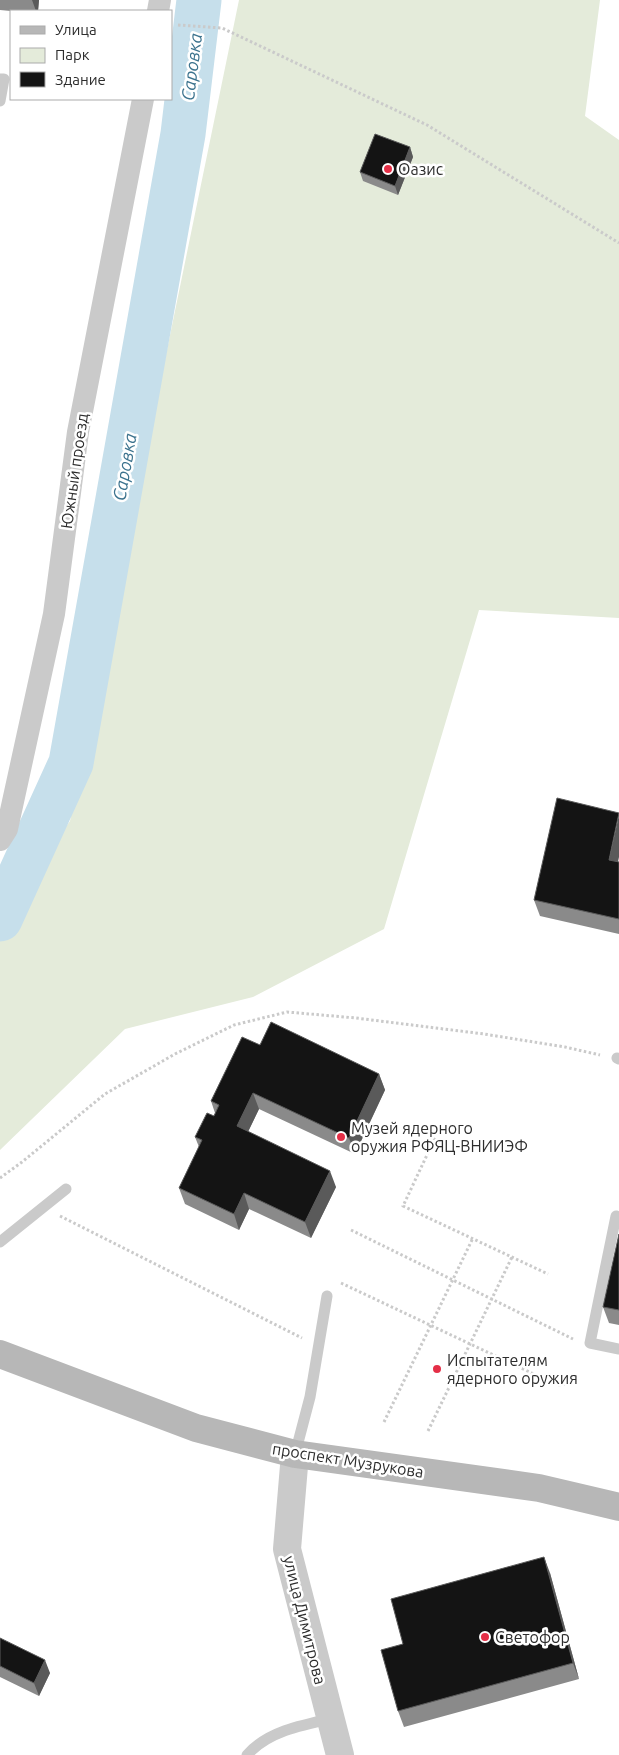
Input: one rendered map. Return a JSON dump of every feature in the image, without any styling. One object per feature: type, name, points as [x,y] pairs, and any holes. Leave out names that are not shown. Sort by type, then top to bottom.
[{"type":"main road","name":"проспект Музрукова","points":[[0,1354],[196,1428],[295,1454],[539,1488],[619,1507]]},
{"type":"street","name":"Южный проезд","points":[[0,840],[7,829],[54,614],[78,432],[143,100]]},
{"type":"street","name":"улица Димитрова","points":[[295,1454],[287,1549],[340,1755]]},
{"type":"lane","points":[[0,79],[4,80],[0,102]]},
{"type":"lane","points":[[0,1242],[66,1189]]},
{"type":"lane","points":[[616,1216],[590,1343],[619,1350]]},
{"type":"lane","points":[[295,1454],[310,1397],[327,1296]]},
{"type":"lane","points":[[247,1755],[256,1744],[294,1727],[330,1719]]},
{"type":"path","points":[[172,19],[222,28],[427,125],[619,243]]},
{"type":"path","points":[[0,1178],[105,1094],[175,1054],[234,1025],[287,1012],[356,1018],[484,1034],[565,1047],[618,1059]]},
{"type":"path","points":[[435,1138],[403,1206],[548,1274]]},
{"type":"path","points":[[43,1208],[318,1346]]},
{"type":"path","points":[[351,1230],[576,1340],[590,1343]]},
{"type":"path","points":[[384,1422],[473,1238]]},
{"type":"path","points":[[428,1431],[512,1257]]},
{"type":"path","points":[[332,1279],[557,1385],[578,1383]]},
{"type":"green space","points":[[239,0],[600,0],[585,116],[619,140],[619,618],[479,610],[384,929],[253,997],[125,1029],[0,1150],[0,919],[70,821]]},
{"type":"building","name":"Оазис","points":[[375,134],[410,147],[395,186],[360,172]]},
{"type":"building","points":[[557,798],[619,813],[609,860],[619,862],[619,919],[534,900]]},
{"type":"building","name":"Музей ядерного оружия РФЯЦ-ВНИИЭФ","points":[[271,1022],[379,1074],[349,1138],[253,1093],[237,1126],[330,1171],[305,1222],[244,1193],[234,1214],[179,1188],[202,1140],[195,1137],[207,1113],[214,1116],[219,1105],[211,1101],[242,1037],[260,1045]]},
{"type":"building","points":[[619,1234],[619,1310],[603,1307]]},
{"type":"building","name":"Светофор","points":[[544,1557],[573,1663],[398,1711],[381,1650],[403,1644],[391,1599]]},
{"type":"building","points":[[0,1638],[45,1660],[34,1683],[0,1666]]},
{"type":"waterway","name":"Саровка","points":[[0,919],[71,763],[183,134],[199,0]]},
{"type":"place","name":"Оазис","points":[[388,169]]},
{"type":"place","name":"Музей ядерного оружия РФЯЦ-ВНИИЭФ","points":[[341,1137]]},
{"type":"place","name":"Испытателям ядерного оружия","points":[[437,1369]]},
{"type":"place","name":"Светофор","points":[[485,1637]]}]
